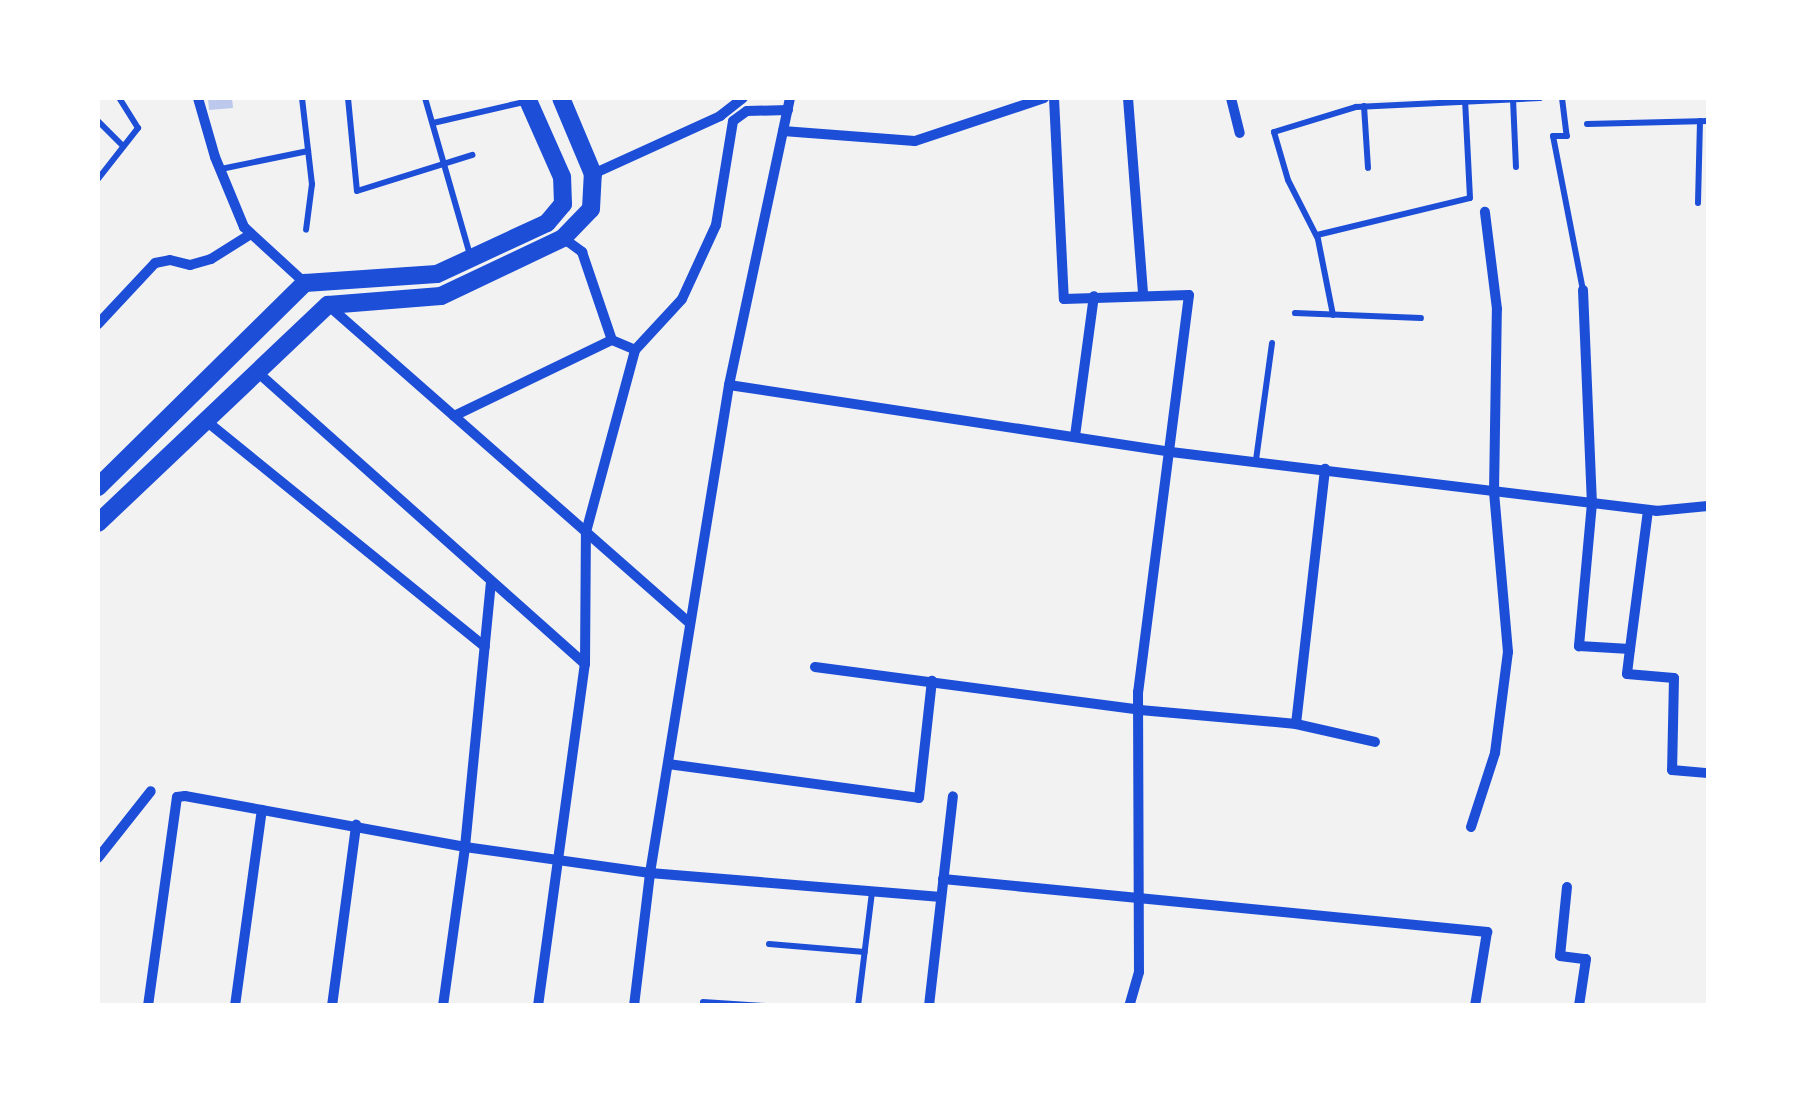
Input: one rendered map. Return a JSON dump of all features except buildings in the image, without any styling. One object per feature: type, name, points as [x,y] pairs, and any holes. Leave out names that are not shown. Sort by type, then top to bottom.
[{"type":"main road","points":[[98,524],[255,370],[328,305],[441,296],[563,238],[591,210],[593,174],[561,98]]},
{"type":"main road","points":[[98,488],[305,283],[437,274],[546,223],[563,204],[562,177],[528,99]]},
{"type":"main road","points":[[546,223],[563,238]]},
{"type":"main road","points":[[305,283],[328,305]]},
{"type":"street","points":[[198,98],[220,169],[244,227],[305,283]]},
{"type":"street","points":[[593,174],[720,116],[743,98]]},
{"type":"street","points":[[784,131],[916,141],[1028,100],[1044,98]]},
{"type":"street","points":[[1054,98],[1064,299],[1189,294],[1138,692],[1139,972],[1129,1006]]},
{"type":"street","points":[[1128,98],[1144,296]]},
{"type":"street","points":[[1231,98],[1240,133]]},
{"type":"street","points":[[538,1006],[585,664],[586,532],[635,350],[682,299],[716,225],[733,120],[747,111],[789,104],[729,385],[650,873],[634,1006]]},
{"type":"street","points":[[1471,827],[1495,753],[1508,652],[1494,492],[1497,309],[1485,212]]},
{"type":"street","points":[[98,324],[155,263],[170,260],[190,265],[211,259],[252,234]]},
{"type":"street","points":[[563,238],[582,252],[612,340],[635,350]]},
{"type":"street","points":[[1583,290],[1592,503],[1579,646],[1630,649]]},
{"type":"street","points":[[1075,436],[1094,296]]},
{"type":"street","points":[[328,305],[690,623]]},
{"type":"street","points":[[454,416],[612,340]]},
{"type":"street","points":[[255,370],[585,664]]},
{"type":"street","points":[[729,385],[1171,452],[1325,468],[1494,492],[1648,510],[1708,506]]},
{"type":"street","points":[[204,420],[485,647]]},
{"type":"street","points":[[1296,724],[1325,468]]},
{"type":"street","points":[[1648,510],[1627,674],[1674,678],[1672,770],[1708,773]]},
{"type":"street","points":[[443,1006],[465,847],[492,584]]},
{"type":"street","points":[[815,667],[1140,710],[1296,724],[1375,742]]},
{"type":"street","points":[[668,764],[920,798],[932,682]]},
{"type":"street","points":[[98,858],[150,791]]},
{"type":"street","points":[[928,1006],[953,796]]},
{"type":"street","points":[[148,1006],[177,797],[465,847],[650,873],[941,897]]},
{"type":"street","points":[[234,1006],[262,810]]},
{"type":"street","points":[[332,1006],[356,826]]},
{"type":"street","points":[[943,879],[1487,932],[1476,1006]]},
{"type":"street","points":[[1568,887],[1560,956],[1586,958],[1579,1006]]},
{"type":"lane","points":[[98,179],[138,128],[119,98]]},
{"type":"lane","points":[[302,98],[312,184],[306,230]]},
{"type":"lane","points":[[348,98],[357,191],[472,154]]},
{"type":"lane","points":[[426,98],[471,260]]},
{"type":"lane","points":[[1334,316],[1317,235],[1288,180],[1274,132],[1364,106],[1540,98]]},
{"type":"lane","points":[[1562,98],[1568,136],[1553,136],[1583,290]]},
{"type":"lane","points":[[432,123],[528,99]]},
{"type":"lane","points":[[1513,99],[1516,167]]},
{"type":"lane","points":[[1317,235],[1470,198],[1465,100]]},
{"type":"lane","points":[[1364,106],[1368,168]]},
{"type":"lane","points":[[98,121],[122,146]]},
{"type":"lane","points":[[1587,124],[1704,121],[1698,203]]},
{"type":"lane","points":[[220,169],[308,150]]},
{"type":"lane","points":[[1295,313],[1420,318]]},
{"type":"lane","points":[[1256,460],[1272,343]]},
{"type":"lane","points":[[858,1006],[872,891]]},
{"type":"lane","points":[[769,944],[865,952]]},
{"type":"lane","points":[[702,1002],[765,1006]]}]
